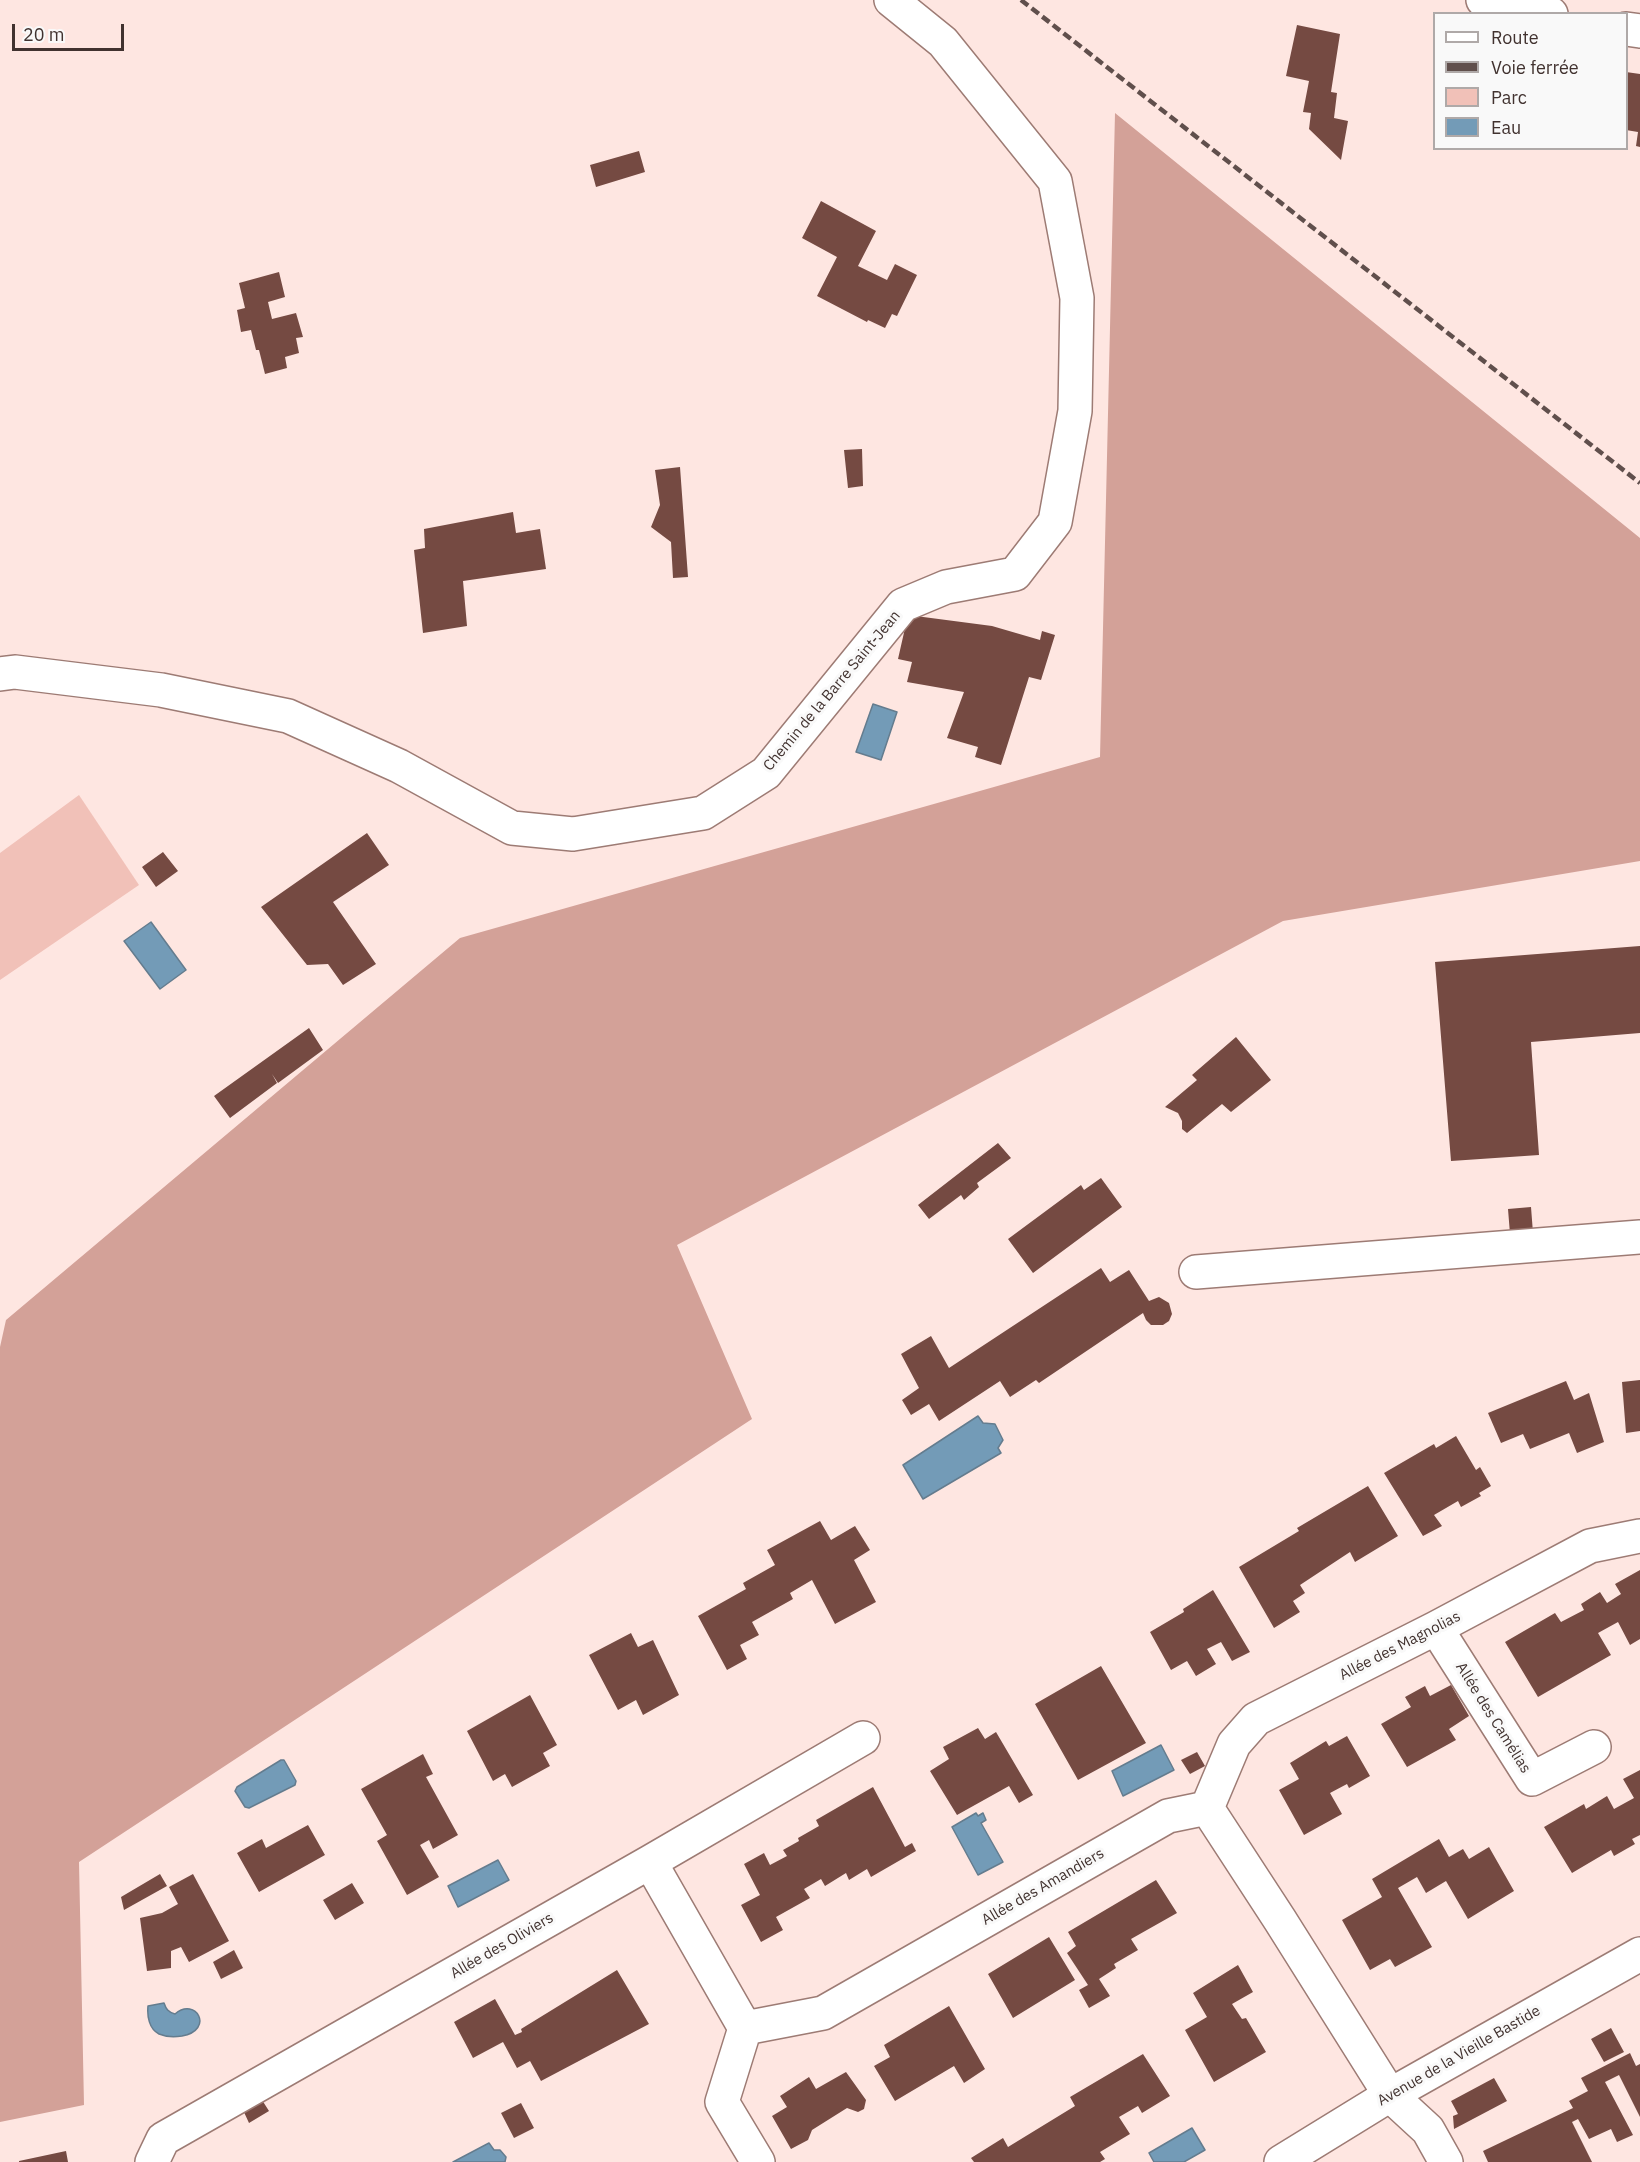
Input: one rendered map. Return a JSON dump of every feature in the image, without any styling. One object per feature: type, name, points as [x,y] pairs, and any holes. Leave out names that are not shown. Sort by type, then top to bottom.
[{"type":"street","points":[[1483,0],[1541,12]]},
{"type":"street","name":"Chemin de la Barre Saint-Jean","points":[[0,674],[15,672],[161,690],[288,716],[399,766],[513,828],[573,834],[703,813],[766,772],[903,605],[946,587],[1015,574],[1055,522],[1075,411],[1077,298],[1055,181],[942,42],[895,1]]},
{"type":"street","points":[[1196,1272],[1640,1237]]},
{"type":"street","name":"Allée des Magnolias","points":[[1206,1808],[1234,1744],[1256,1719],[1436,1628],[1590,1546],[1640,1536]]},
{"type":"street","name":"Allée des Camélias","points":[[1436,1628],[1532,1779],[1594,1747]]},
{"type":"street","name":"Allée des Oliviers","points":[[152,2162],[163,2139],[863,1738]]},
{"type":"street","points":[[1206,1808],[1280,1920],[1390,2095],[1428,2130],[1446,2162]]},
{"type":"street","name":"Allée des Amandiers","points":[[745,2028],[823,2013],[1168,1816],[1206,1808]]},
{"type":"street","points":[[650,1862],[745,2028],[722,2102],[758,2162]]},
{"type":"street","name":"Avenue de la Vieille Bastide","points":[[1281,2162],[1390,2095],[1640,1954]]},
{"type":"green space","points":[[79,795],[139,885],[0,980],[0,853]]},
{"type":"shaded area","points":[[1115,113],[1640,538],[1640,861],[1283,921],[677,1245],[752,1419],[79,1862],[84,2105],[0,2122],[0,1347],[6,1320],[460,938],[1100,757]]},
{"type":"water","points":[[873,704],[897,712],[881,760],[856,752]]},
{"type":"water","points":[[151,922],[186,970],[160,989],[124,941]]},
{"type":"water","points":[[978,1416],[983,1423],[995,1424],[1003,1440],[998,1448],[1001,1453],[923,1499],[903,1465]]},
{"type":"water","points":[[1161,1745],[1174,1770],[1123,1796],[1112,1771]]},
{"type":"water","points":[[284,1760],[296,1781],[295,1785],[249,1808],[245,1807],[235,1791],[237,1787]]},
{"type":"water","points":[[976,1813],[978,1816],[983,1813],[986,1820],[981,1823],[1003,1862],[978,1875],[952,1827]]},
{"type":"water","points":[[498,1860],[509,1880],[458,1907],[448,1886]]},
{"type":"water","points":[[164,2003],[168,2010],[175,2014],[183,2010],[195,2011],[199,2016],[198,2027],[192,2033],[182,2036],[165,2036],[156,2032],[149,2022],[148,2006]]},
{"type":"water","points":[[1192,2128],[1205,2150],[1184,2162],[1154,2162],[1149,2153]]},
{"type":"water","points":[[489,2143],[494,2150],[500,2150],[506,2157],[505,2162],[453,2162]]},
{"type":"building","points":[[1297,25],[1340,34],[1331,92],[1337,93],[1334,118],[1348,121],[1341,160],[1309,129],[1311,113],[1303,112],[1309,81],[1286,76]]},
{"type":"building","points":[[1628,72],[1640,74],[1640,147],[1636,146],[1638,132],[1628,130]]},
{"type":"building","points":[[639,151],[645,172],[596,187],[590,165]]},
{"type":"building","points":[[821,201],[876,231],[858,266],[887,280],[895,264],[917,275],[897,316],[892,314],[885,328],[868,320],[867,322],[817,296],[837,257],[802,238]]},
{"type":"building","points":[[279,272],[285,297],[268,302],[272,319],[296,313],[303,337],[296,338],[299,353],[285,357],[287,368],[265,374],[251,330],[241,332],[237,310],[245,308],[239,283]]},
{"type":"building","points":[[862,449],[863,486],[848,488],[844,450]]},
{"type":"building","points":[[680,467],[688,577],[673,578],[671,542],[651,527],[660,505],[655,470]]},
{"type":"building","points":[[513,512],[516,533],[540,529],[546,569],[463,581],[467,626],[423,633],[414,550],[425,548],[424,529]]},
{"type":"building","points":[[908,615],[992,626],[1040,640],[1042,631],[1055,635],[1041,680],[1029,677],[1001,765],[975,757],[978,747],[947,738],[964,692],[907,682],[912,662],[898,659]]},
{"type":"building","points":[[367,833],[389,865],[333,902],[376,964],[343,985],[328,964],[307,965],[261,907]]},
{"type":"building","points":[[163,852],[178,871],[156,887],[142,867]]},
{"type":"building","points":[[1640,946],[1640,1033],[1531,1042],[1539,1155],[1451,1161],[1435,962]]},
{"type":"building","points":[[309,1028],[323,1050],[278,1083],[272,1074],[277,1083],[230,1118],[214,1096]]},
{"type":"building","points":[[1236,1037],[1271,1080],[1231,1112],[1222,1104],[1187,1133],[1182,1129],[1182,1121],[1178,1113],[1165,1107],[1197,1080],[1192,1075]]},
{"type":"building","points":[[998,1143],[1011,1158],[977,1183],[979,1187],[964,1200],[961,1195],[929,1219],[918,1205]]},
{"type":"building","points":[[1101,1178],[1122,1207],[1033,1273],[1008,1239],[1081,1185],[1084,1190]]},
{"type":"building","points":[[1531,1207],[1533,1233],[1510,1234],[1508,1209]]},
{"type":"building","points":[[1101,1268],[1110,1282],[1129,1270],[1149,1301],[1159,1297],[1169,1303],[1172,1314],[1169,1321],[1163,1325],[1151,1325],[1143,1313],[1039,1383],[1036,1380],[1010,1397],[1000,1381],[939,1421],[929,1404],[911,1415],[902,1400],[919,1388],[901,1354],[931,1336],[949,1368]]},
{"type":"building","points":[[1640,1380],[1640,1431],[1626,1433],[1622,1382]]},
{"type":"building","points":[[1566,1381],[1574,1400],[1589,1393],[1604,1442],[1577,1453],[1569,1433],[1530,1449],[1523,1434],[1501,1443],[1488,1413]]},
{"type":"building","points":[[1456,1436],[1476,1470],[1480,1467],[1491,1486],[1479,1493],[1481,1496],[1461,1507],[1458,1501],[1434,1515],[1442,1526],[1423,1536],[1384,1473],[1434,1444],[1436,1448]]},
{"type":"building","points":[[1368,1486],[1398,1536],[1355,1562],[1350,1552],[1300,1585],[1305,1593],[1293,1601],[1300,1612],[1274,1628],[1239,1567],[1299,1531],[1297,1528]]},
{"type":"building","points":[[820,1521],[831,1540],[855,1526],[870,1550],[854,1560],[876,1602],[835,1624],[812,1580],[790,1593],[793,1599],[752,1622],[759,1635],[740,1645],[747,1659],[727,1670],[698,1616],[746,1589],[743,1583],[775,1565],[767,1550]]},
{"type":"building","points":[[1640,1570],[1640,1639],[1630,1645],[1618,1622],[1598,1633],[1611,1655],[1538,1697],[1505,1642],[1555,1613],[1561,1622],[1584,1610],[1581,1604],[1600,1592],[1607,1603],[1621,1594],[1615,1584]]},
{"type":"building","points":[[1213,1590],[1250,1652],[1232,1661],[1221,1642],[1207,1649],[1216,1664],[1196,1676],[1187,1661],[1171,1670],[1150,1632],[1184,1612],[1183,1609]]},
{"type":"building","points":[[631,1633],[638,1647],[653,1640],[679,1695],[643,1715],[636,1700],[618,1710],[589,1655]]},
{"type":"building","points":[[1101,1666],[1146,1743],[1078,1780],[1035,1704]]},
{"type":"building","points":[[1451,1685],[1469,1716],[1449,1729],[1456,1740],[1407,1767],[1381,1724],[1411,1707],[1405,1697],[1425,1686],[1430,1696]]},
{"type":"building","points":[[530,1695],[557,1745],[543,1753],[550,1766],[512,1787],[505,1774],[493,1781],[467,1731]]},
{"type":"building","points":[[978,1728],[985,1739],[996,1732],[1033,1795],[1019,1803],[1009,1786],[957,1815],[930,1771],[949,1759],[943,1747]]},
{"type":"building","points":[[1347,1736],[1370,1776],[1349,1788],[1347,1784],[1330,1793],[1342,1814],[1304,1835],[1279,1790],[1299,1779],[1290,1763],[1326,1741],[1329,1746]]},
{"type":"building","points":[[1197,1752],[1205,1766],[1190,1774],[1181,1760]]},
{"type":"building","points":[[423,1754],[433,1774],[426,1777],[458,1835],[433,1849],[429,1840],[420,1845],[439,1877],[407,1895],[377,1841],[387,1835],[361,1789]]},
{"type":"building","points":[[1640,1770],[1640,1835],[1632,1839],[1635,1844],[1614,1856],[1611,1850],[1572,1873],[1544,1827],[1584,1804],[1586,1809],[1607,1796],[1614,1809],[1634,1798],[1623,1779]]},
{"type":"building","points":[[873,1787],[905,1847],[912,1843],[916,1851],[871,1877],[867,1869],[849,1880],[846,1873],[825,1886],[821,1879],[804,1889],[810,1898],[776,1917],[783,1930],[761,1942],[741,1905],[760,1895],[744,1864],[764,1853],[770,1865],[787,1856],[783,1850],[819,1826],[816,1820]]},
{"type":"building","points":[[308,1825],[325,1855],[259,1892],[237,1853],[262,1839],[266,1848]]},
{"type":"building","points":[[1439,1839],[1449,1857],[1463,1849],[1469,1859],[1489,1847],[1514,1891],[1468,1919],[1446,1881],[1426,1893],[1417,1877],[1398,1888],[1432,1947],[1395,1967],[1390,1959],[1370,1970],[1342,1920],[1382,1897],[1372,1879]]},
{"type":"building","points":[[160,1874],[167,1886],[124,1910],[121,1897]]},
{"type":"building","points":[[193,1874],[229,1941],[189,1962],[181,1947],[171,1951],[171,1968],[147,1971],[140,1918],[162,1913],[178,1904],[169,1887]]},
{"type":"building","points":[[1156,1880],[1177,1913],[1131,1939],[1138,1950],[1114,1964],[1116,1968],[1099,1979],[1110,1996],[1089,2008],[1079,1990],[1088,1985],[1067,1953],[1076,1946],[1068,1932]]},
{"type":"building","points":[[352,1883],[364,1903],[335,1920],[323,1900]]},
{"type":"building","points":[[1049,1937],[1075,1980],[1013,2018],[988,1974]]},
{"type":"building","points":[[234,1950],[243,1968],[221,1979],[213,1962]]},
{"type":"building","points":[[1238,1965],[1253,1992],[1232,2004],[1242,2019],[1246,2018],[1266,2052],[1214,2082],[1185,2030],[1207,2017],[1193,1993]]},
{"type":"building","points":[[617,1970],[649,2024],[541,2081],[530,2061],[517,2068],[503,2042],[473,2058],[454,2022],[495,1999],[515,2035],[522,2032],[521,2029]]},
{"type":"building","points":[[949,2006],[985,2069],[964,2083],[954,2066],[895,2101],[874,2066],[890,2057],[884,2045]]},
{"type":"building","points":[[1611,2028],[1624,2052],[1604,2062],[1591,2039]]},
{"type":"building","points":[[1630,2053],[1636,2066],[1640,2064],[1640,2117],[1619,2075],[1605,2082],[1633,2135],[1617,2142],[1611,2129],[1589,2139],[1578,2119],[1572,2122],[1592,2162],[1488,2162],[1483,2151],[1573,2108],[1569,2101],[1588,2091],[1581,2078]]},
{"type":"building","points":[[1143,2054],[1170,2096],[1142,2113],[1138,2106],[1119,2117],[1130,2134],[1100,2152],[1105,2159],[1100,2162],[974,2162],[971,2158],[1003,2138],[1008,2147],[1075,2106],[1070,2097]]},
{"type":"building","points":[[846,2072],[866,2100],[864,2109],[858,2112],[847,2108],[812,2130],[808,2140],[791,2149],[772,2116],[787,2107],[780,2096],[809,2077],[816,2089]]},
{"type":"building","points":[[1494,2078],[1507,2101],[1454,2129],[1453,2116],[1458,2114],[1451,2101]]},
{"type":"building","points":[[262,2100],[269,2111],[249,2123],[243,2110]]},
{"type":"building","points":[[521,2103],[534,2128],[514,2138],[501,2113]]},
{"type":"building","points":[[66,2151],[68,2162],[19,2162],[19,2161]]},
{"type":"railway","points":[[1021,0],[1640,483]]}]
